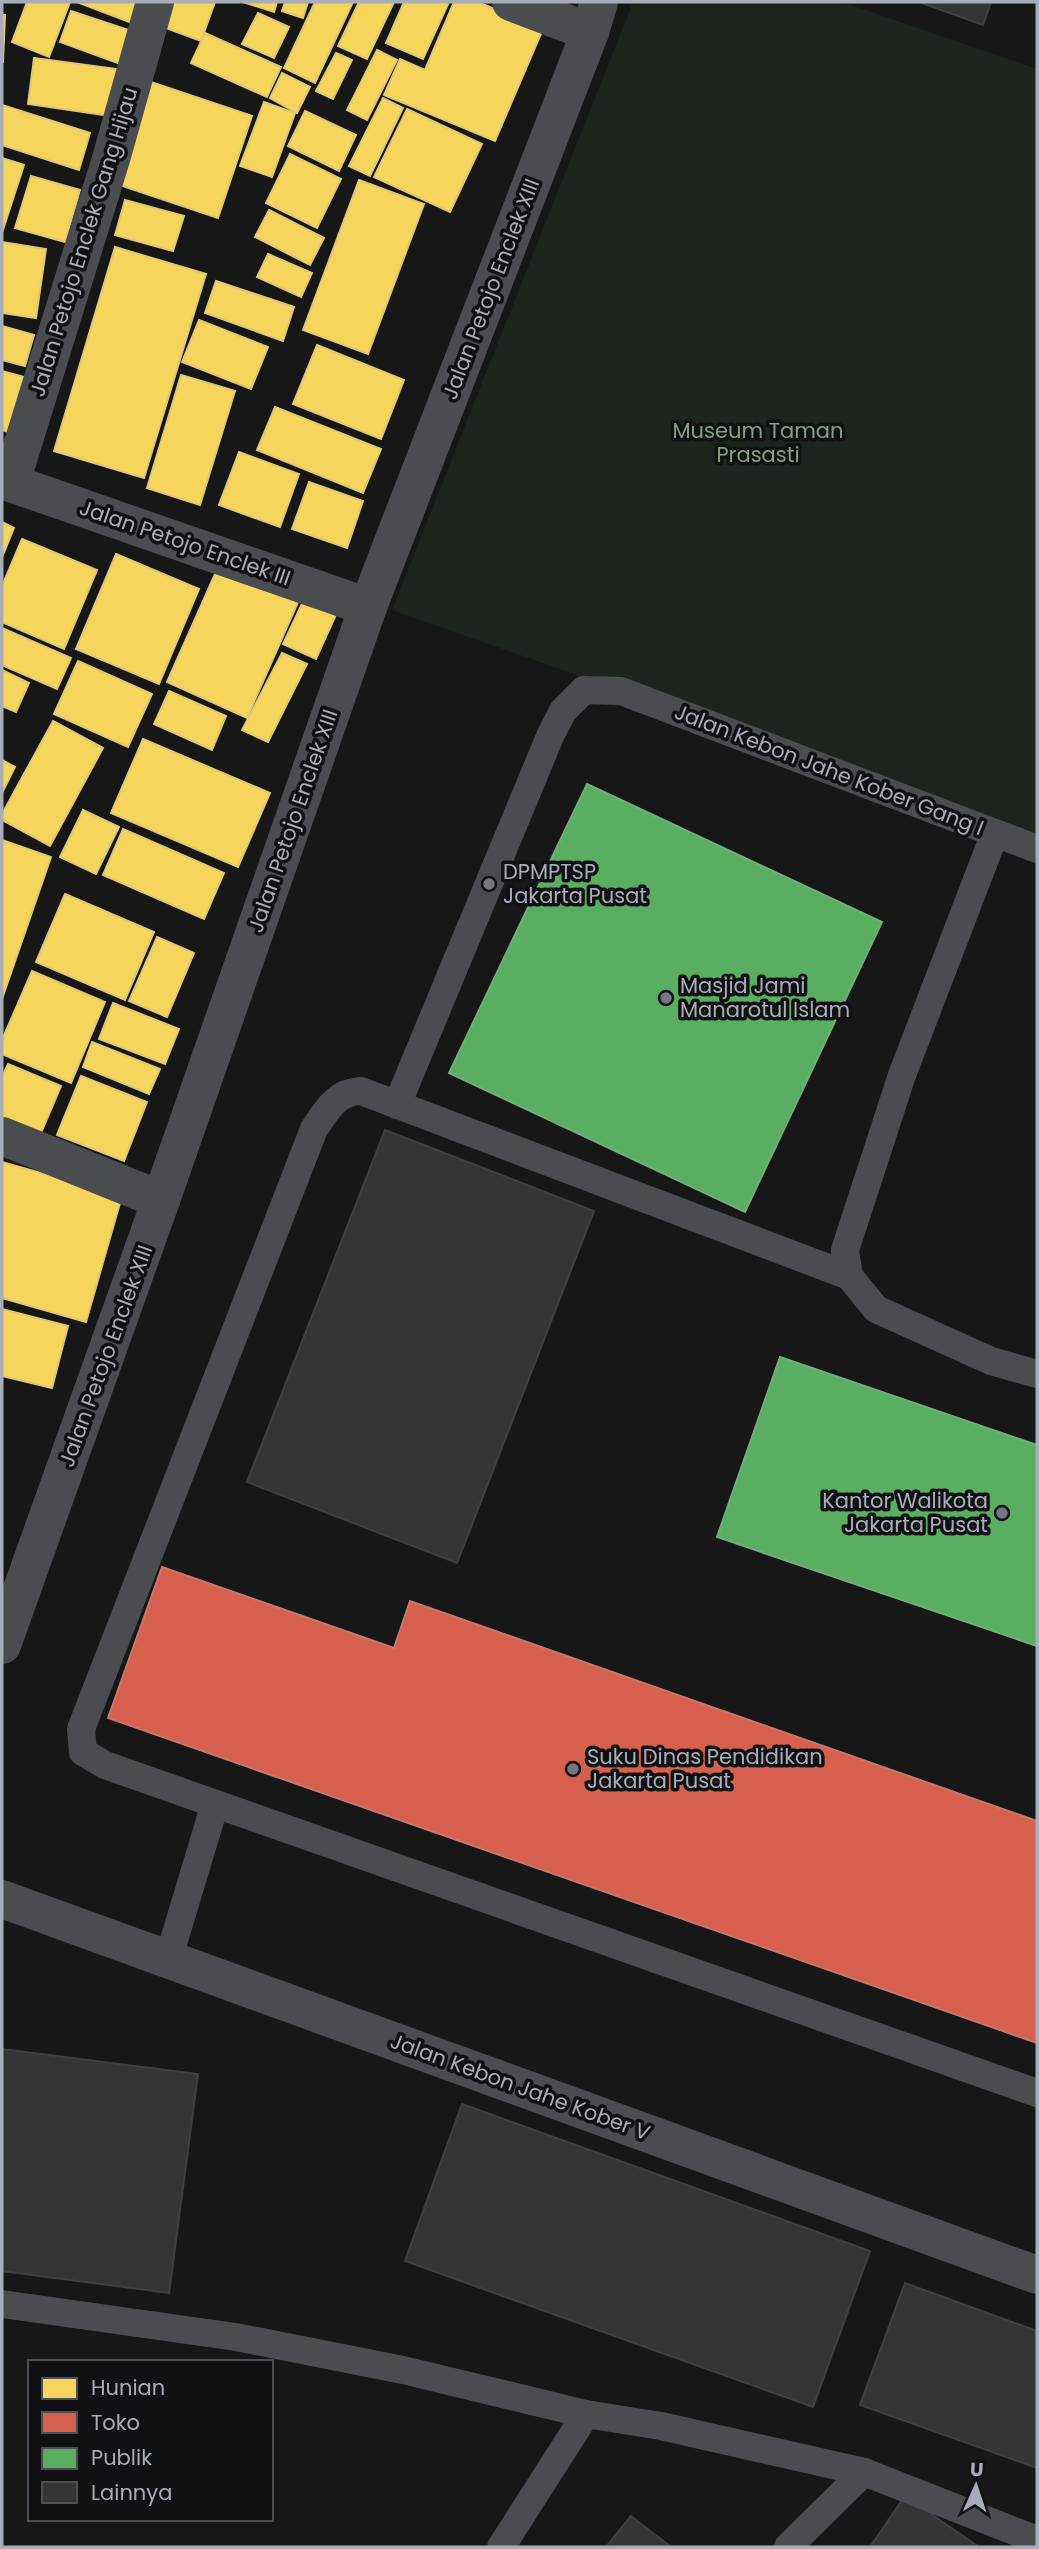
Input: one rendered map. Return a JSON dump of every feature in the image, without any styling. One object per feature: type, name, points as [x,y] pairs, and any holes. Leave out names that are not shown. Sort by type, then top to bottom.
[{"type":"street","name":"Jalan Petojo Enclek Gang Hijau","points":[[6,481],[111,159],[155,2]]},
{"type":"street","points":[[511,2],[594,17]]},
{"type":"street","name":"Jalan Petojo Enclek XIII","points":[[2,1645],[368,607],[594,17]]},
{"type":"street","name":"Jalan Petojo Enclek III","points":[[6,481],[368,607]]},
{"type":"street","points":[[2,1136],[161,1200]]},
{"type":"street","name":"Jalan Kebon Jahe Kober V","points":[[2,1899],[1037,2275]]},
{"type":"lane","name":"Jalan Kebon Jahe Kober Gang I","points":[[397,1105],[551,733],[563,711],[584,690],[621,691],[1037,849]]},
{"type":"lane","points":[[849,1276],[845,1250],[902,1074],[995,833]]},
{"type":"lane","points":[[1037,1374],[991,1361],[876,1309],[849,1276],[361,1091],[352,1091],[342,1095],[329,1106],[314,1129],[81,1729],[83,1752],[105,1765],[1037,2093]]},
{"type":"lane","points":[[168,1959],[215,1804]]},
{"type":"lane","points":[[2,2304],[236,2337],[403,2370],[586,2414],[661,2426],[864,2472],[1037,2540]]},
{"type":"lane","points":[[501,2547],[586,2414]]},
{"type":"lane","points":[[788,2547],[864,2472]]},
{"type":"green space","name":"Museum Taman Prasasti","points":[[633,2],[842,2],[1037,69],[1037,837],[392,610]]},
{"type":"building: Hunian","points":[[27,2],[70,2],[49,57],[12,42]]},
{"type":"building: Hunian","points":[[77,2],[145,2],[137,25]]},
{"type":"building: Hunian","points":[[172,2],[215,2],[201,41],[163,27]]},
{"type":"building: Hunian","points":[[243,2],[277,2],[274,12]]},
{"type":"building: Hunian","points":[[285,2],[308,2],[303,18],[282,11]]},
{"type":"building: Hunian","points":[[315,2],[353,2],[315,83],[284,68]]},
{"type":"building: Hunian","points":[[359,2],[394,2],[367,59],[338,46]]},
{"type":"building: Hunian","points":[[404,2],[449,2],[423,59],[386,43]]},
{"type":"building: Hunian","points":[[454,2],[478,2],[543,29],[495,141],[384,95],[400,59],[425,70]]},
{"type":"building: Hunian","points":[[71,11],[134,32],[123,65],[60,42]]},
{"type":"building: Hunian","points":[[258,13],[289,27],[274,58],[242,44]]},
{"type":"building: Hunian","points":[[2,15],[5,15],[3,62],[2,62]]},
{"type":"building: Hunian","points":[[205,33],[281,67],[267,97],[191,63]]},
{"type":"building: Hunian","points":[[377,50],[397,60],[367,120],[347,110]]},
{"type":"building: Hunian","points":[[336,53],[352,60],[333,99],[316,91]]},
{"type":"building: Hunian","points":[[34,58],[117,69],[111,116],[28,104]]},
{"type":"building: Hunian","points":[[282,73],[310,87],[297,113],[270,98]]},
{"type":"building: Hunian","points":[[151,82],[252,116],[218,218],[117,184]]},
{"type":"building: Hunian","points":[[383,98],[403,108],[370,176],[349,166]]},
{"type":"building: Hunian","points":[[264,102],[295,113],[272,177],[240,166]]},
{"type":"building: Hunian","points":[[2,105],[90,133],[79,170],[2,145]]},
{"type":"building: Hunian","points":[[407,109],[482,144],[450,212],[374,177]]},
{"type":"building: Hunian","points":[[305,111],[356,135],[339,171],[288,146]]},
{"type":"building: Hunian","points":[[290,154],[341,179],[317,228],[266,203]]},
{"type":"building: Hunian","points":[[2,158],[24,165],[2,233]]},
{"type":"building: Hunian","points":[[31,176],[80,190],[65,242],[15,228]]},
{"type":"building: Hunian","points":[[359,180],[424,204],[368,354],[303,330]]},
{"type":"building: Hunian","points":[[125,200],[184,216],[173,251],[115,235]]},
{"type":"building: Hunian","points":[[269,210],[324,238],[310,265],[255,237]]},
{"type":"building: Hunian","points":[[2,242],[46,249],[36,318],[2,313]]},
{"type":"building: Hunian","points":[[115,247],[206,274],[144,478],[54,451]]},
{"type":"building: Hunian","points":[[268,254],[312,273],[301,297],[257,277]]},
{"type":"building: Hunian","points":[[216,281],[294,307],[283,341],[205,313]]},
{"type":"building: Hunian","points":[[199,320],[268,347],[251,389],[182,362]]},
{"type":"building: Hunian","points":[[2,326],[34,335],[25,366],[2,360]]},
{"type":"building: Hunian","points":[[317,345],[404,380],[381,439],[293,404]]},
{"type":"building: Hunian","points":[[2,371],[24,377],[8,432],[2,430]]},
{"type":"building: Hunian","points":[[181,375],[235,391],[200,505],[147,488]]},
{"type":"building: Hunian","points":[[275,407],[381,449],[363,493],[257,450]]},
{"type":"building: Hunian","points":[[239,452],[299,474],[280,527],[219,505]]},
{"type":"building: Hunian","points":[[309,482],[363,501],[347,548],[292,529]]},
{"type":"building: Hunian","points":[[2,522],[14,528],[2,557]]},
{"type":"building: Hunian","points":[[22,539],[97,570],[64,649],[2,622],[2,586]]},
{"type":"building: Hunian","points":[[116,554],[199,589],[159,684],[76,649]]},
{"type":"building: Hunian","points":[[219,565],[299,600],[247,718],[167,682]]},
{"type":"building: Hunian","points":[[307,593],[339,608],[316,659],[283,644]]},
{"type":"building: Hunian","points":[[2,628],[71,658],[57,689],[2,665]]},
{"type":"building: Hunian","points":[[282,653],[307,664],[268,742],[242,730]]},
{"type":"building: Hunian","points":[[78,661],[152,694],[128,747],[54,714]]},
{"type":"building: Hunian","points":[[2,670],[29,683],[16,712],[2,706]]},
{"type":"building: Hunian","points":[[169,691],[226,716],[212,750],[154,724]]},
{"type":"building: Hunian","points":[[53,721],[103,748],[50,846],[2,820],[2,814]]},
{"type":"building: Hunian","points":[[143,739],[270,793],[238,867],[111,813]]},
{"type":"building: Hunian","points":[[2,760],[15,767],[2,793]]},
{"type":"building: Hunian","points":[[83,810],[119,827],[96,874],[60,857]]},
{"type":"building: Hunian","points":[[123,829],[224,873],[204,919],[103,875]]},
{"type":"building: Hunian","points":[[2,840],[51,857],[2,999]]},
{"type":"building: Hunian","points":[[65,894],[154,932],[125,1000],[36,962]]},
{"type":"building: Hunian","points":[[157,937],[194,953],[167,1017],[129,1001]]},
{"type":"building: Hunian","points":[[32,971],[105,1002],[71,1083],[2,1054],[2,1040]]},
{"type":"building: Hunian","points":[[113,1003],[179,1029],[165,1064],[99,1039]]},
{"type":"building: Hunian","points":[[92,1042],[160,1069],[149,1094],[83,1067]]},
{"type":"building: Hunian","points":[[8,1064],[61,1086],[41,1133],[2,1117],[2,1077]]},
{"type":"building: Hunian","points":[[81,1076],[147,1102],[124,1161],[57,1135]]},
{"type":"building: Hunian","points":[[2,1162],[122,1196],[86,1322],[2,1298]]},
{"type":"building: Hunian","points":[[2,1309],[68,1326],[52,1388],[2,1376]]},
{"type":"building: Toko","name":"Suku Dinas Pendidikan Jakarta Pusat","points":[[162,1567],[394,1648],[410,1601],[1037,1821],[1037,2043],[108,1718]]},
{"type":"building: Publik","name":"Masjid Jami Manarotul Islam","points":[[587,784],[882,922],[745,1212],[449,1073]]},
{"type":"building: Publik","points":[[780,1357],[1037,1445],[1037,1646],[717,1537]]},
{"type":"building: Lainnya","points":[[919,2],[991,2],[983,25]]},
{"type":"building: Lainnya","points":[[385,1130],[594,1211],[457,1563],[247,1482]]},
{"type":"building: Lainnya","points":[[2,2049],[198,2074],[169,2293],[2,2271]]},
{"type":"building: Lainnya","points":[[462,2104],[870,2251],[813,2407],[405,2261]]},
{"type":"building: Lainnya","points":[[905,2283],[1037,2331],[1037,2468],[860,2405]]},
{"type":"building: Lainnya","points":[[905,2496],[979,2547],[870,2547]]},
{"type":"building: Lainnya","points":[[631,2516],[671,2547],[606,2547]]},
{"type":"place","name":"DPMPTSP Jakarta Pusat","points":[[489,884]]},
{"type":"place","name":"Masjid Jami Manarotul Islam","points":[[666,998]]},
{"type":"place","name":"Kantor Walikota Jakarta Pusat","points":[[1002,1513]]},
{"type":"place","name":"Suku Dinas Pendidikan Jakarta Pusat","points":[[573,1769]]}]
